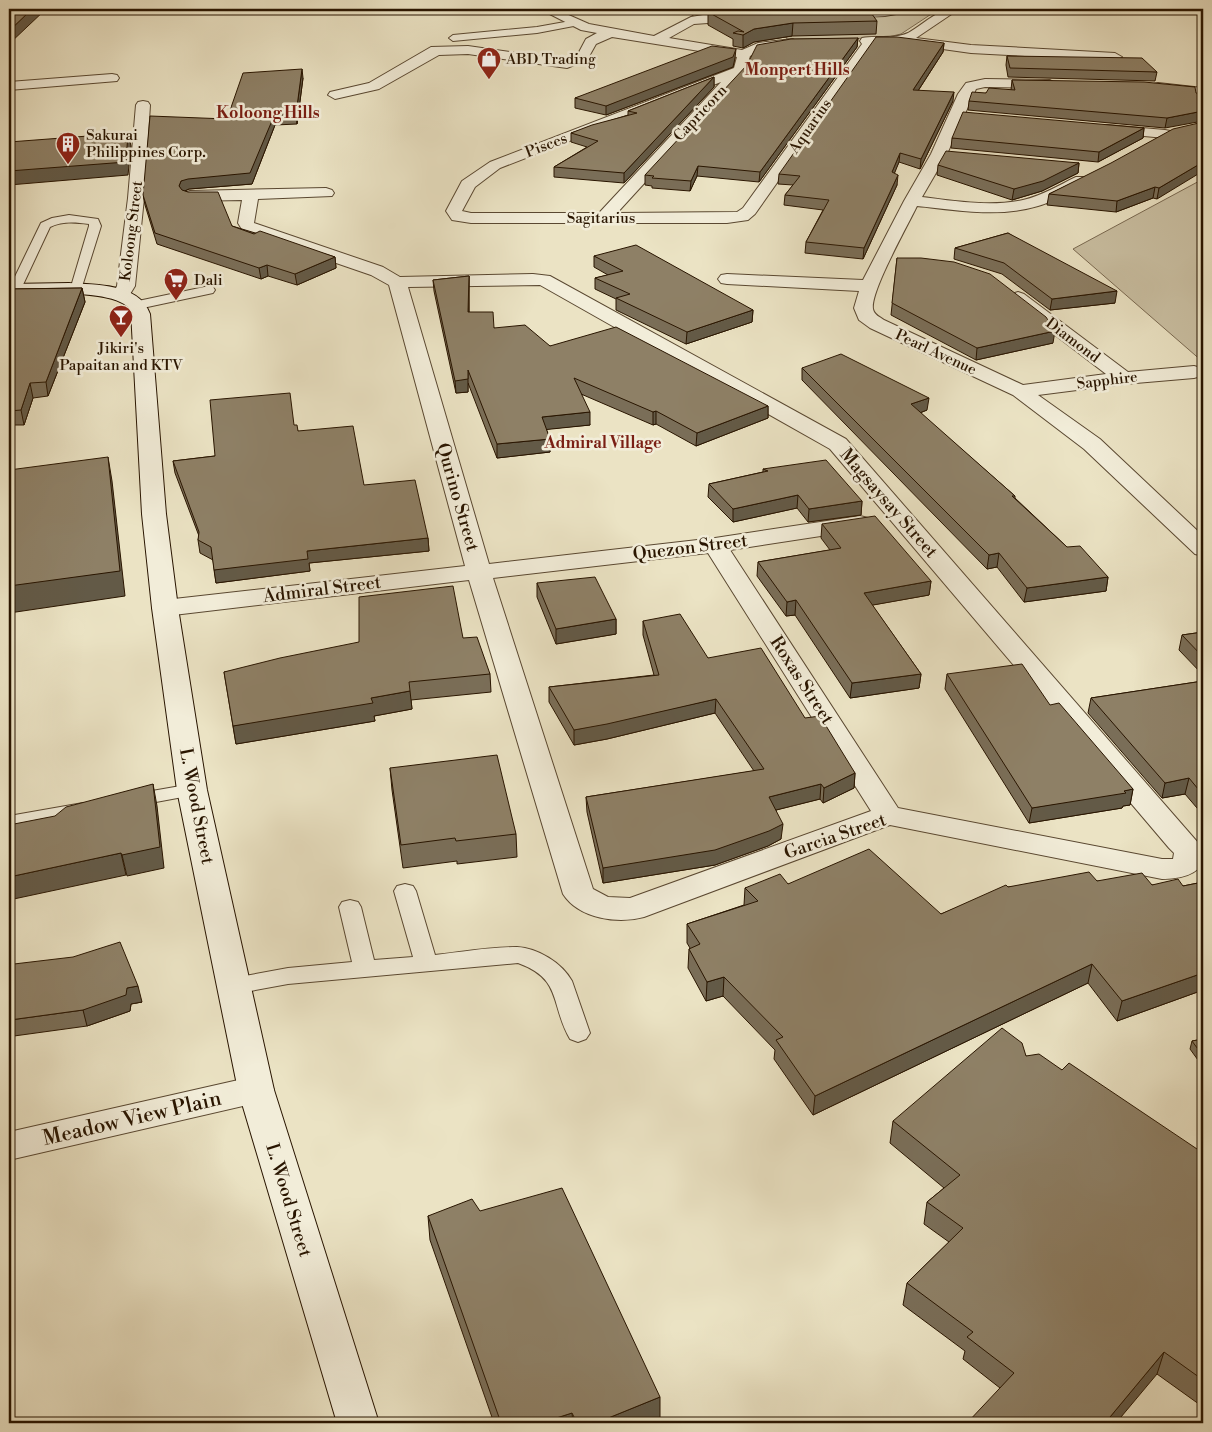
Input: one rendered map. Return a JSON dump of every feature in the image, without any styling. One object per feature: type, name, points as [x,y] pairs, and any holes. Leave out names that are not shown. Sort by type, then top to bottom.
[{"type":"street","points":[[546,9],[576,23],[612,33],[744,54],[758,47],[804,43]]},
{"type":"street","points":[[825,15],[885,12],[903,9]]},
{"type":"street","points":[[896,40],[911,36],[953,9]]},
{"type":"street","points":[[656,40],[691,21],[709,18],[757,17]]},
{"type":"street","points":[[335,95],[374,86],[434,51],[468,50],[567,64],[583,58],[588,52],[590,42],[612,33]]},
{"type":"street","points":[[851,42],[896,40],[971,49],[1115,57]]},
{"type":"street","name":"Aquarius","points":[[749,211],[870,41]]},
{"type":"street","name":"Capricorn","points":[[603,218],[740,70],[744,54]]},
{"type":"street","name":"Pisces","points":[[454,211],[468,184],[495,164],[740,70]]},
{"type":"street","points":[[9,86],[112,78]]},
{"type":"street","name":"Pearl Avenue","points":[[1064,84],[985,83],[971,86],[964,94],[965,116],[939,154],[912,200],[869,286],[863,308],[866,316],[877,324],[1020,391],[1092,444],[1203,549]]},
{"type":"street","points":[[1142,86],[1203,92]]},
{"type":"street","name":"Koloong Street","points":[[121,296],[126,286],[135,208],[143,105]]},
{"type":"street","points":[[1089,127],[1165,134],[1184,130]]},
{"type":"street","points":[[1142,147],[1165,134]]},
{"type":"street","points":[[939,154],[958,156]]},
{"type":"street","points":[[912,200],[990,208],[1019,206],[1056,193],[1095,170],[1075,166]]},
{"type":"street","points":[[190,196],[326,192]]},
{"type":"street","points":[[251,195],[246,223],[249,228],[377,271],[397,282]]},
{"type":"street","name":"Sagitarius","points":[[454,211],[458,216],[471,218],[727,218],[742,216],[749,211]]},
{"type":"street","points":[[883,257],[902,259]]},
{"type":"street","points":[[726,278],[869,286]]},
{"type":"street","name":"Magsaysay Street","points":[[397,282],[533,279],[552,284],[838,444],[1180,841],[1189,852],[1188,864]]},
{"type":"street","name":"Qurino Street","points":[[397,282],[479,572],[579,894]]},
{"type":"street","name":"Diamond","points":[[1002,286],[1124,378]]},
{"type":"street","points":[[12,289],[104,292],[121,296],[138,306]]},
{"type":"street","name":"L. Wood Street","points":[[138,306],[141,314],[154,514],[165,608],[192,790],[256,1090],[358,1423]]},
{"type":"street","name":"Sapphire","points":[[1020,391],[1124,378],[1194,372]]},
{"type":"street","name":"Quezon Street","points":[[479,572],[715,545],[901,517]]},
{"type":"street","name":"Roxas Street","points":[[715,545],[888,815]]},
{"type":"street","name":"Admiral Street","points":[[165,608],[479,572]]},
{"type":"street","name":"Garcia Street","points":[[579,894],[590,904],[611,910],[633,909],[888,815],[1162,869],[1177,869],[1188,864]]},
{"type":"street","name":"Meadow View Plain","points":[[9,1146],[256,1090]]},
{"type":"lane","points":[[453,38],[537,30],[576,23]]},
{"type":"lane","points":[[12,289],[45,225],[50,222],[84,219],[94,221],[95,226],[76,290]]},
{"type":"lane","points":[[138,306],[209,290]]},
{"type":"lane","points":[[9,822],[192,790]]},
{"type":"lane","points":[[405,891],[426,964]]},
{"type":"lane","points":[[350,907],[365,969]]},
{"type":"lane","points":[[234,986],[288,976],[519,955],[542,963],[561,981],[578,1033]]},
{"type":"shaded area","points":[[917,9],[939,9],[901,34],[884,38],[787,39],[776,19],[891,15]]},
{"type":"shaded area","points":[[1203,179],[1203,362],[1073,249]]},
{"type":"building","points":[[9,9],[32,9],[9,31]]},
{"type":"building","points":[[791,9],[793,11],[869,10],[877,21],[793,23],[754,29],[743,35],[733,33],[738,31],[744,32],[708,12]]},
{"type":"building","points":[[876,37],[897,37],[944,43],[913,90],[954,92],[921,159],[900,153],[892,172],[898,175],[864,248],[806,242],[829,200],[785,195],[800,176],[779,174]]},
{"type":"building","points":[[858,38],[760,172],[698,166],[691,181],[652,178],[654,176],[645,175],[747,65],[757,45],[791,39]]},
{"type":"building","points":[[712,46],[736,49],[733,57],[606,106],[575,98]]},
{"type":"building","points":[[1007,56],[1142,58],[1157,72],[1010,68]]},
{"type":"building","points":[[302,69],[296,114],[274,116],[250,173],[188,179],[181,181],[179,186],[182,190],[188,192],[218,192],[232,226],[254,234],[260,231],[335,257],[295,274],[267,265],[259,268],[155,233],[143,195],[150,116],[227,119],[243,73]]},
{"type":"building","points":[[714,77],[624,173],[554,167],[598,141],[571,133],[592,125],[637,113],[628,111]]},
{"type":"building","points":[[1012,80],[1144,82],[1195,87],[1196,93],[1203,95],[1203,111],[1167,118],[969,101],[972,92],[986,93],[989,88],[1015,90]]},
{"type":"building","points":[[963,112],[1144,128],[1099,152],[952,138]]},
{"type":"building","points":[[1203,122],[1203,162],[1159,188],[1155,187],[1117,201],[1049,194],[1173,129]]},
{"type":"building","points":[[128,133],[126,162],[9,171],[9,142]]},
{"type":"building","points":[[946,151],[1079,163],[1043,181],[1014,189],[938,165]]},
{"type":"building","points":[[1008,233],[1117,291],[1052,299],[1004,263],[955,248]]},
{"type":"building","points":[[636,245],[753,310],[687,332],[616,298],[630,294],[595,278],[623,271],[594,256]]},
{"type":"building","points":[[897,258],[921,258],[954,262],[990,274],[1046,317],[1055,331],[977,348],[892,303]]},
{"type":"building","points":[[469,276],[468,312],[493,312],[494,328],[525,325],[550,346],[616,327],[768,406],[697,433],[656,411],[653,412],[574,378],[590,412],[542,417],[550,439],[497,444],[468,370],[468,379],[455,381],[433,280]]},
{"type":"building","points":[[82,288],[46,382],[30,383],[21,410],[9,411],[9,289]]},
{"type":"building","points":[[841,354],[929,398],[911,404],[1015,496],[1012,496],[1067,547],[1080,546],[1108,577],[1027,588],[999,553],[989,555],[802,368]]},
{"type":"building","points":[[290,393],[294,425],[297,425],[298,431],[353,426],[364,485],[415,480],[428,538],[307,551],[308,559],[214,570],[211,547],[198,540],[199,532],[173,461],[215,456],[210,400]]},
{"type":"building","points":[[108,457],[120,571],[9,586],[9,470]]},
{"type":"building","points":[[826,460],[862,501],[809,509],[798,495],[733,509],[709,484],[768,471],[763,469]]},
{"type":"building","points":[[875,516],[931,581],[864,593],[921,674],[852,683],[796,600],[787,602],[758,562],[841,548],[822,524]]},
{"type":"building","points":[[595,577],[616,619],[556,629],[537,583]]},
{"type":"building","points":[[453,586],[463,638],[477,637],[490,674],[409,682],[410,691],[371,698],[373,703],[233,726],[224,672],[280,658],[359,642],[359,597]]},
{"type":"building","points":[[680,614],[708,658],[761,648],[805,718],[820,716],[855,773],[824,788],[821,784],[769,797],[783,824],[769,831],[715,850],[603,868],[586,797],[764,769],[716,699],[574,730],[549,687],[659,675],[643,621]]},
{"type":"building","points":[[1203,632],[1203,657],[1182,635]]},
{"type":"building","points":[[1022,664],[1050,705],[1059,703],[1133,789],[1124,791],[1126,793],[1032,808],[947,674]]},
{"type":"building","points":[[1203,681],[1203,795],[1189,778],[1165,783],[1091,698]]},
{"type":"building","points":[[497,755],[516,834],[456,841],[455,838],[401,845],[390,768]]},
{"type":"building","points":[[153,784],[160,847],[122,855],[121,853],[9,877],[9,825],[55,816],[66,807]]},
{"type":"building","points":[[869,849],[941,914],[1006,885],[1008,887],[1089,872],[1097,881],[1142,873],[1152,885],[1178,879],[1183,886],[1203,882],[1203,973],[1122,1001],[1092,964],[815,1096],[776,1040],[783,1037],[724,977],[707,982],[689,949],[700,944],[687,924],[758,901],[745,888],[780,874],[788,884]]},
{"type":"building","points":[[120,942],[138,986],[127,988],[126,995],[83,1010],[10,1020],[14,964],[73,957]]},
{"type":"building","points":[[1002,1028],[1022,1043],[1026,1056],[1039,1054],[1062,1070],[1069,1063],[1203,1153],[1203,1380],[1164,1352],[1105,1423],[967,1423],[1014,1373],[967,1337],[973,1332],[907,1283],[963,1228],[927,1202],[960,1175],[893,1121]]},
{"type":"building","points":[[1203,1039],[1203,1056],[1192,1041]]},
{"type":"building","points":[[562,1188],[660,1397],[596,1423],[577,1423],[572,1413],[541,1423],[501,1423],[428,1216],[472,1199],[480,1211]]},
{"type":"place","name":"ABD Trading","points":[[489,80]]},
{"type":"place","name":"Sakurai Philippines Corp.","points":[[68,165]]},
{"type":"place","name":"Dali","points":[[176,301]]},
{"type":"place","name":"Jikiri's Papaitan and KTV","points":[[121,338]]},
{"type":"district","name":"Monpert Hills","points":[[797,69]]},
{"type":"district","name":"Koloong Hills","points":[[268,112]]},
{"type":"district","name":"Admiral Village","points":[[603,442]]}]
